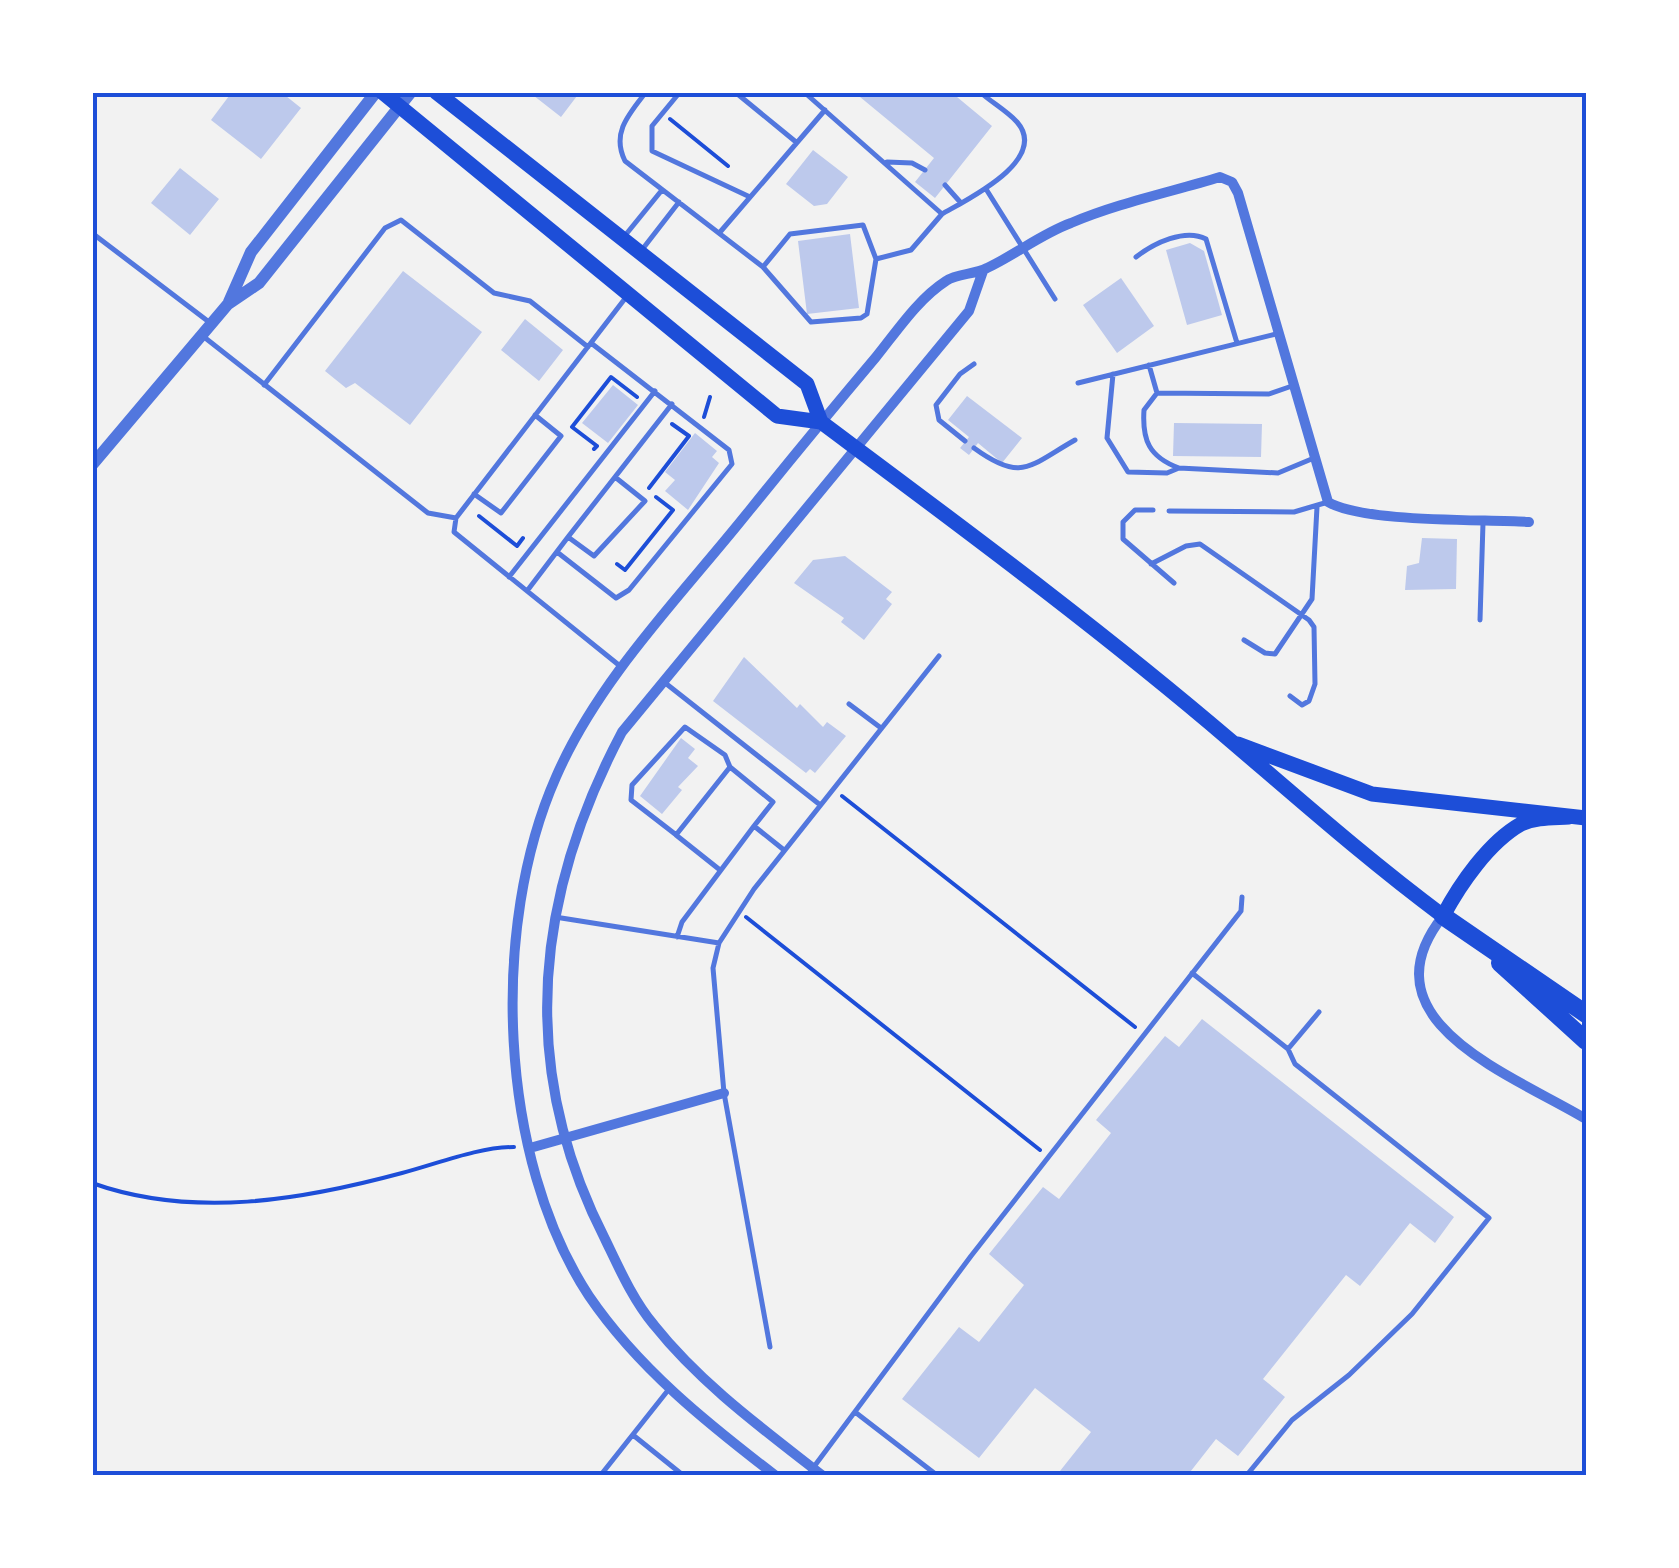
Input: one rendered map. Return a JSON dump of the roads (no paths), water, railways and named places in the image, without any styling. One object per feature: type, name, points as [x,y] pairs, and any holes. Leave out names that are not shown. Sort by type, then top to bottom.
[{"type":"highway","points":[[1443,916],[1586,1014]]},
{"type":"highway","points":[[1474,938],[1586,1041]]},
{"type":"main road","points":[[379,92],[777,416],[821,422],[856,448],[1234,743],[1261,772],[1443,916],[1455,894],[1506,836],[1537,819],[1569,817]]},
{"type":"main road","points":[[436,92],[807,384],[821,422]]},
{"type":"main road","points":[[1234,743],[1276,755],[1336,784],[1372,794],[1586,818]]},
{"type":"street","points":[[228,304],[251,252],[379,92]]},
{"type":"street","points":[[92,465],[228,304],[259,283],[410,92]]},
{"type":"street","points":[[776,1476],[669,1389],[590,1296],[540,1197],[530,1148],[514,1035],[524,888],[535,834],[556,777],[582,727],[624,668],[821,422],[920,305],[949,278],[983,271],[1070,223],[1220,177],[1232,182],[1314,458],[1322,505],[1396,515],[1529,522]]},
{"type":"street","points":[[823,1476],[810,1472],[702,1378],[652,1323],[593,1217],[565,1138],[549,1070],[546,979],[568,856],[592,790],[622,732],[968,311],[983,271]]},
{"type":"street","points":[[1443,916],[1417,959],[1417,987],[1430,1015],[1496,1068],[1586,1119]]},
{"type":"street","points":[[530,1148],[724,1093]]},
{"type":"lane","points":[[646,92],[622,127],[620,151],[635,171],[721,231],[763,266],[810,322],[861,318],[866,314],[876,259],[864,225],[790,234],[763,266]]},
{"type":"lane","points":[[680,92],[653,124],[649,133],[652,151],[750,197]]},
{"type":"lane","points":[[735,92],[796,142]]},
{"type":"lane","points":[[804,92],[886,162],[908,188],[942,214]]},
{"type":"lane","points":[[876,259],[910,250],[942,214],[986,189],[1014,166],[1023,133],[1017,122],[980,92]]},
{"type":"lane","points":[[721,231],[824,110]]},
{"type":"lane","points":[[886,162],[912,163],[925,170]]},
{"type":"lane","points":[[946,186],[961,203]]},
{"type":"lane","points":[[986,189],[1026,246],[1056,300]]},
{"type":"lane","points":[[621,239],[662,190]]},
{"type":"lane","points":[[639,253],[679,202]]},
{"type":"lane","points":[[264,385],[385,228],[401,220],[494,293],[530,301],[729,450],[732,464],[630,590],[616,598],[557,552]]},
{"type":"lane","points":[[92,232],[264,385],[428,514],[456,518]]},
{"type":"lane","points":[[1136,257],[1151,245],[1192,234],[1206,239],[1237,343]]},
{"type":"lane","points":[[624,668],[454,532],[456,518],[627,296]]},
{"type":"lane","points":[[1078,383],[1276,334]]},
{"type":"lane","points":[[966,441],[939,420],[936,405],[960,374],[974,364]]},
{"type":"lane","points":[[1149,365],[1157,393]]},
{"type":"lane","points":[[1113,374],[1107,438],[1128,472],[1167,473],[1180,468]]},
{"type":"lane","points":[[1157,393],[1269,394],[1292,386]]},
{"type":"lane","points":[[509,577],[655,391]]},
{"type":"lane","points":[[1157,393],[1144,410],[1146,444],[1162,462],[1180,468],[1278,473],[1314,458]]},
{"type":"lane","points":[[527,591],[672,404]]},
{"type":"lane","points":[[474,494],[501,513],[561,436],[535,415]]},
{"type":"lane","points":[[974,448],[1000,467],[1014,470],[1075,440]]},
{"type":"lane","points":[[568,537],[594,556],[645,501],[615,477]]},
{"type":"lane","points":[[1169,510],[1294,512],[1322,505],[1312,599],[1275,654],[1265,654],[1244,640]]},
{"type":"lane","points":[[1153,510],[1135,510],[1123,522],[1123,538],[1174,583]]},
{"type":"lane","points":[[1480,620],[1483,520]]},
{"type":"lane","points":[[1150,564],[1186,546],[1200,544],[1314,628],[1314,684],[1310,700],[1302,705],[1290,696]]},
{"type":"lane","points":[[770,1347],[724,1093],[713,968],[719,943],[784,850],[939,656]]},
{"type":"lane","points":[[662,680],[820,804]]},
{"type":"lane","points":[[849,704],[881,728]]},
{"type":"lane","points":[[677,937],[682,922],[773,802],[730,767],[726,756],[685,727],[632,786],[630,794],[639,809],[720,870]]},
{"type":"lane","points":[[676,835],[730,767]]},
{"type":"lane","points":[[754,826],[784,850]]},
{"type":"lane","points":[[810,1472],[1241,911],[1242,898]]},
{"type":"lane","points":[[555,918],[719,943]]},
{"type":"lane","points":[[1192,973],[1288,1049],[1295,1064],[1489,1218],[1412,1314],[1349,1374],[1292,1420],[1246,1476]]},
{"type":"lane","points":[[1288,1049],[1319,1012]]},
{"type":"lane","points":[[600,1476],[669,1389]]},
{"type":"lane","points":[[854,1412],[938,1476]]},
{"type":"lane","points":[[632,1435],[684,1476]]}]
